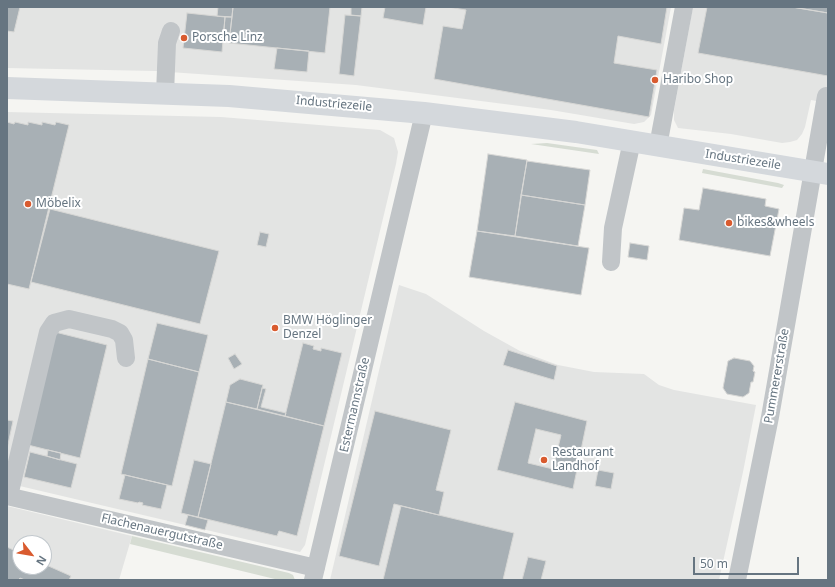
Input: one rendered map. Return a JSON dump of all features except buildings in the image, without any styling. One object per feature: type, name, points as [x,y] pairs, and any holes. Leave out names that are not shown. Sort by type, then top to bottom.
[{"type":"main road","name":"Industriezeile","points":[[7,88],[229,96],[424,112],[576,132],[820,173]]},
{"type":"street","points":[[658,146],[684,7]]},
{"type":"street","points":[[165,94],[168,35]]},
{"type":"street","name":"Pummererstraße","points":[[737,580],[820,173],[826,96]]},
{"type":"street","name":"Estermannstraße","points":[[315,574],[424,112]]},
{"type":"street","points":[[611,262],[613,228],[632,141]]},
{"type":"street","points":[[8,496],[48,332],[54,323],[69,319],[112,329],[120,333],[124,340],[126,358]]},
{"type":"street","name":"Flachenauergutstraße","points":[[8,496],[315,574]]},
{"type":"shaded area","points":[[7,7],[671,7],[651,115],[644,122],[634,124],[551,110],[356,85],[155,71],[7,68]]},
{"type":"shaded area","points":[[693,7],[828,7],[828,103],[811,100],[805,127],[797,140],[782,143],[731,134],[678,128],[674,120],[674,110]]},
{"type":"shaded area","name":"BMW Höglinger Denzel","points":[[7,112],[221,117],[380,130],[394,138],[398,152],[396,164],[305,545],[300,552],[7,483]]},
{"type":"shaded area","points":[[547,143],[597,150],[599,154],[531,144]]},
{"type":"shaded area","points":[[703,169],[784,185],[782,188],[702,173]]},
{"type":"shaded area","points":[[399,285],[426,294],[484,331],[520,351],[558,365],[594,372],[644,374],[659,385],[674,390],[756,405],[719,580],[330,580]]},
{"type":"shaded area","points":[[7,506],[132,536],[119,580],[7,580]]},
{"type":"shaded area","points":[[132,536],[289,573],[293,575],[295,580],[279,580],[130,544]]},
{"type":"place","name":"Porsche Linz","points":[[184,38]]},
{"type":"place","name":"Haribo Shop","points":[[655,80]]},
{"type":"place","name":"Möbelix","points":[[28,204]]},
{"type":"place","name":"bikes&wheels","points":[[729,223]]},
{"type":"place","name":"BMW Höglinger Denzel","points":[[275,328]]},
{"type":"place","name":"Restaurant Landhof","points":[[544,460]]}]
